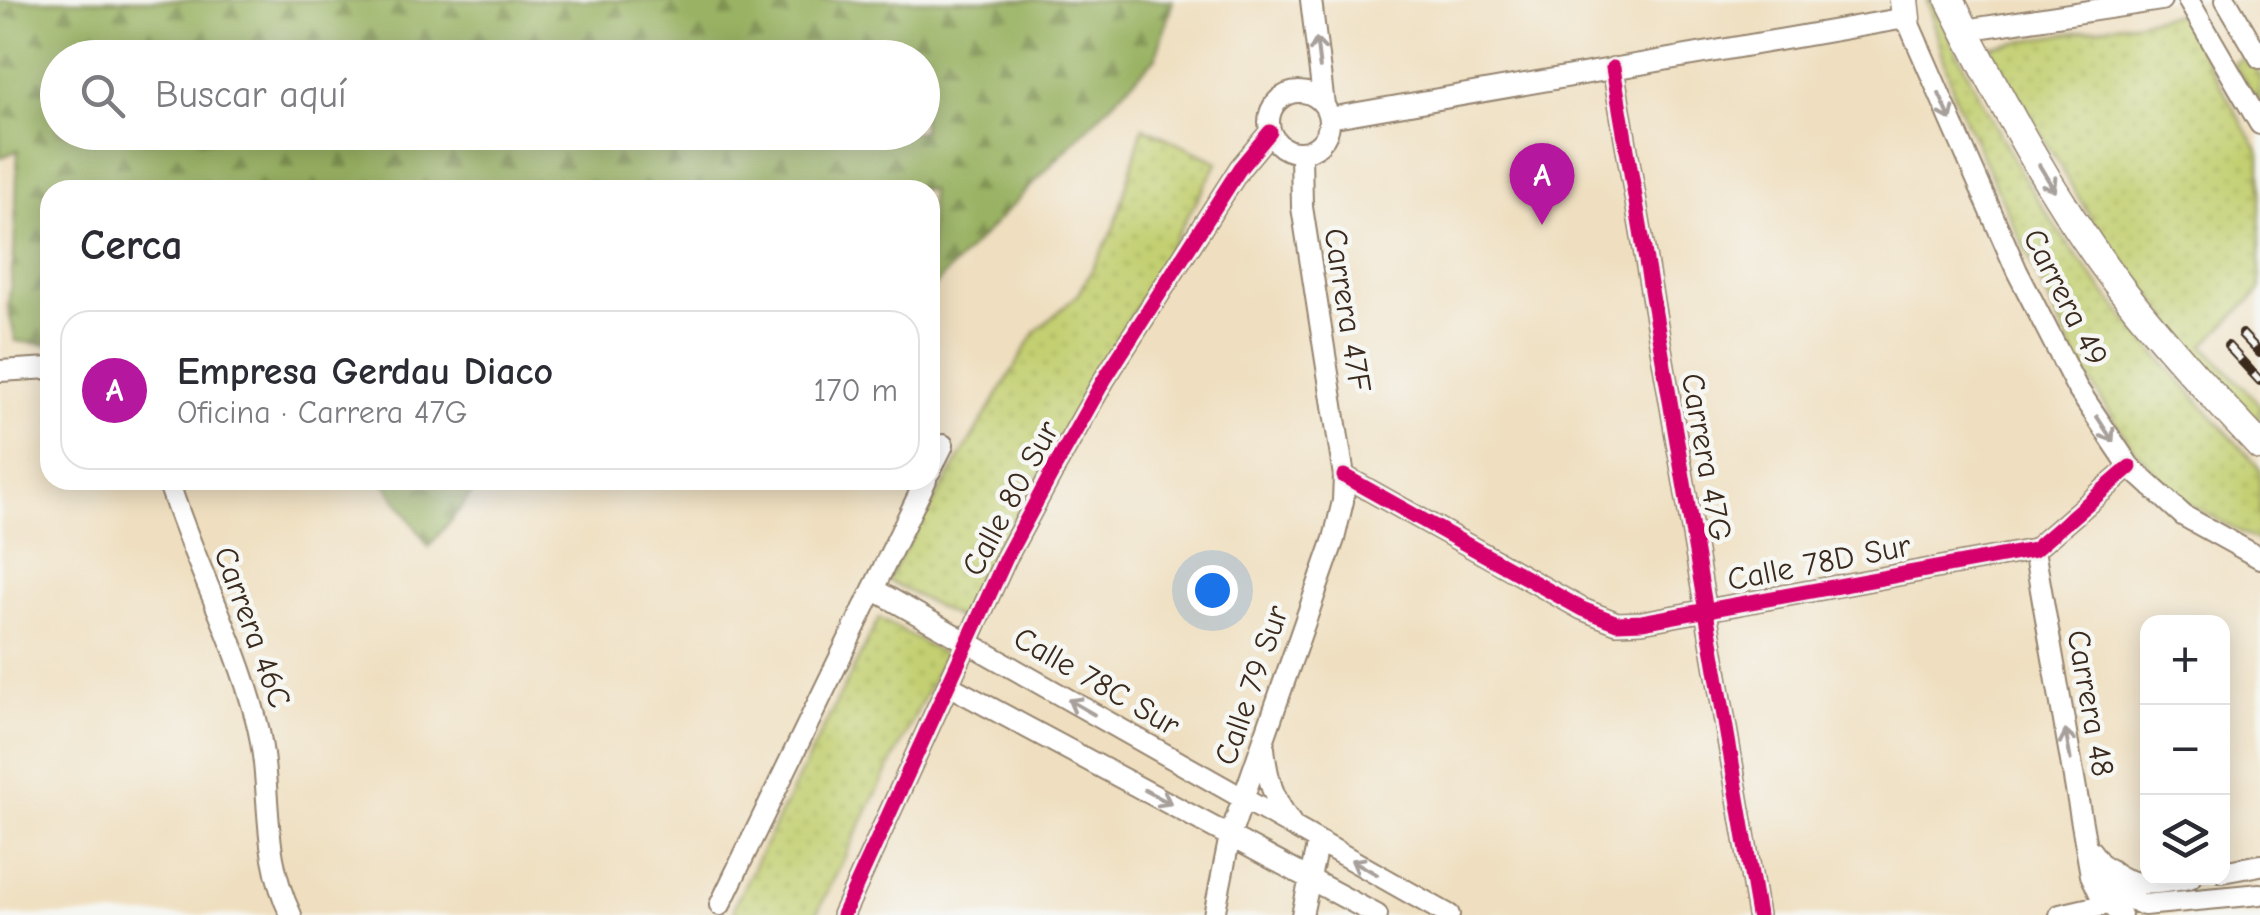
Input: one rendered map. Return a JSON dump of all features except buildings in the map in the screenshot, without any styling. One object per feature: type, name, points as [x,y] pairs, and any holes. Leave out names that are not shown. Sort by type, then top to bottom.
[{"type":"highway","points":[[1950,0],[2048,182],[2120,288],[2182,363],[2260,446]]},
{"type":"street","points":[[1312,0],[1326,112],[1328,128],[1318,145],[1301,152],[1282,147],[1270,132],[1270,112],[1290,92],[1309,93],[1326,112]]},
{"type":"street","points":[[1965,30],[2161,0]]},
{"type":"street","points":[[2188,0],[2260,124]]},
{"type":"street","points":[[2226,0],[2256,52]]},
{"type":"street","points":[[1326,112],[1613,68],[1903,6]]},
{"type":"street","name":"Carrera 49","points":[[1903,6],[2038,316],[2077,388],[2130,467],[2184,516],[2260,558]]},
{"type":"street","points":[[2223,60],[2234,50],[2256,52]]},
{"type":"street","name":"Carrera 47G","points":[[1613,68],[1758,915]]},
{"type":"street","name":"Calle 80 Sur","points":[[846,914],[1006,558],[1104,380],[1252,150],[1270,132]]},
{"type":"street","name":"Carrera 47F","points":[[1301,152],[1302,207],[1344,476]]},
{"type":"street","points":[[0,370],[40,368]]},
{"type":"street","points":[[940,450],[943,444]]},
{"type":"street","points":[[2034,550],[2130,467]]},
{"type":"street","name":"Calle 78D Sur","points":[[1344,476],[1600,618],[1618,623],[1706,611],[2034,550]]},
{"type":"street","name":"Calle 79 Sur","points":[[1214,915],[1242,798],[1334,539],[1344,476]]},
{"type":"street","name":"Carrera 46C","points":[[172,490],[252,702],[262,743],[274,871],[291,915]]},
{"type":"street","points":[[720,905],[921,490]]},
{"type":"street","name":"Carrera 48","points":[[2034,550],[2084,841],[2095,886],[2114,910]]},
{"type":"street","name":"Calle 78C Sur","points":[[873,589],[1449,915]]},
{"type":"street","points":[[948,685],[1377,915]]},
{"type":"street","points":[[1264,741],[1267,778],[1277,804],[1296,828]]},
{"type":"street","points":[[1302,915],[1318,841]]},
{"type":"street","points":[[2084,841],[2123,880],[2140,883]]},
{"type":"street","points":[[2084,841],[2114,886],[2124,896],[2144,905],[2259,894]]},
{"type":"street","points":[[2230,871],[2260,866]]},
{"type":"street","points":[[2060,915],[2114,910]]},
{"type":"green space","points":[[0,0],[1173,0],[1156,57],[940,280],[940,180],[40,180],[40,344],[16,341],[8,308],[18,150],[0,158]]},
{"type":"green space","points":[[1927,0],[1931,0],[2013,158],[2068,244],[2147,343],[2260,469],[2260,543],[2176,497],[2127,440],[2075,357],[1956,100]]},
{"type":"green space","points":[[2180,14],[2260,154],[2260,291],[2204,345],[2260,405],[2260,426],[2209,370],[2092,220],[1989,47]]},
{"type":"green space","points":[[2248,56],[2260,76],[2260,106],[2233,63]]},
{"type":"green space","points":[[1143,127],[1218,162],[960,619],[887,580],[1036,331],[1079,294],[1115,226]]},
{"type":"green space","points":[[390,490],[475,490],[429,547]]},
{"type":"green space","points":[[879,618],[945,655],[816,915],[734,915],[735,904]]},
{"type":"railway","points":[[2242,334],[2260,353]]},
{"type":"railway","points":[[2228,346],[2260,381]]},
{"type":"cycle path","points":[[1613,68],[1758,915]]},
{"type":"cycle path","points":[[843,915],[1006,558],[1055,467],[1104,380],[1240,168],[1270,132]]},
{"type":"cycle path","points":[[1344,476],[1582,609],[1617,623],[1642,622],[2034,550],[2130,467]]},
{"type":"place","name":"Empresa Gerdau Diaco","points":[[1542,225]]}]
